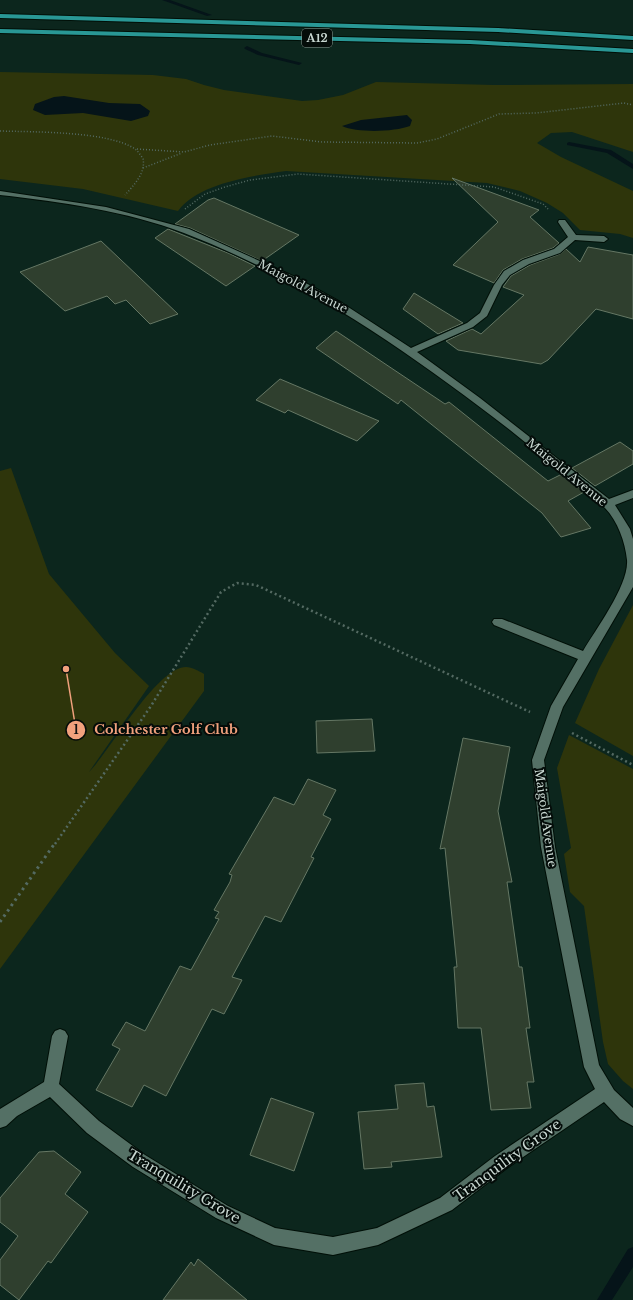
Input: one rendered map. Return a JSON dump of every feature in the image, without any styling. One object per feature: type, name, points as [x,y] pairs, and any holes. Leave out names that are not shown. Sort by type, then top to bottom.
[{"type":"highway","name":"A12","points":[[0,16],[498,30],[633,38]]},
{"type":"highway","name":"A12","points":[[0,31],[470,42],[633,51]]},
{"type":"street","name":"Maigold Avenue","points":[[0,193],[48,198],[108,209],[170,225],[272,268],[344,307],[412,351],[608,504],[625,529],[633,561],[628,586],[557,706],[538,760],[548,847],[592,1067],[604,1092],[624,1113],[633,1118]]},
{"type":"street","points":[[562,222],[573,237]]},
{"type":"street","points":[[412,351],[470,325],[484,314],[498,284],[508,273],[526,262],[557,251],[573,237],[604,239]]},
{"type":"street","points":[[608,504],[633,494]]},
{"type":"street","points":[[498,622],[585,657]]},
{"type":"street","points":[[0,1120],[11,1110],[51,1087],[60,1036]]},
{"type":"street","name":"Tranquility Grove","points":[[51,1087],[94,1127],[139,1161],[222,1212],[274,1236],[333,1246],[378,1236],[446,1204],[501,1162],[604,1092]]},
{"type":"path","points":[[143,168],[184,152],[210,145],[272,136],[322,142],[417,143],[436,139],[499,114],[536,113],[624,103],[633,105]]},
{"type":"path","points":[[0,131],[83,134],[120,143],[137,149],[184,152]]},
{"type":"path","points":[[108,209],[123,197],[135,183],[143,168],[143,158],[137,149]]},
{"type":"path","points":[[170,225],[190,204],[205,194],[250,180],[298,174],[494,187],[543,204],[562,222]]},
{"type":"path","points":[[0,922],[151,706],[221,592],[237,583],[256,585],[552,721],[633,765]]},
{"type":"green space","points":[[0,72],[153,75],[186,79],[224,90],[302,101],[318,100],[343,95],[376,82],[494,85],[633,84],[633,152],[572,132],[551,133],[537,143],[561,157],[633,191],[633,238],[620,234],[580,230],[563,213],[547,203],[520,191],[487,183],[286,171],[242,178],[212,187],[187,201],[178,211],[83,189],[0,179]]},
{"type":"green space","points":[[11,468],[49,574],[115,653],[149,686],[89,772],[148,695],[162,680],[174,671],[188,667],[204,674],[204,691],[0,969],[0,471]]},
{"type":"green space","points":[[633,605],[633,756],[575,723],[599,669]]},
{"type":"green space","points":[[569,735],[633,769],[633,1089],[623,1081],[608,1064],[603,1042],[584,906],[570,892],[564,854],[571,848],[557,768]]},
{"type":"shaded area","points":[[64,96],[109,103],[140,104],[150,111],[148,116],[131,121],[83,113],[45,115],[33,110],[35,104],[54,97]]},
{"type":"shaded area","points":[[407,115],[412,120],[410,126],[395,130],[366,131],[342,126],[361,120]]},
{"type":"building","points":[[452,178],[539,210],[530,217],[559,243],[553,248],[522,259],[503,270],[494,283],[453,265],[498,222]]},
{"type":"building","points":[[214,198],[299,235],[262,261],[190,228],[175,224],[208,200]]},
{"type":"building","points":[[168,229],[228,253],[255,266],[226,286],[155,238]]},
{"type":"building","points":[[101,241],[178,314],[150,324],[126,300],[115,304],[107,296],[65,311],[20,272]]},
{"type":"building","points":[[588,247],[633,255],[633,319],[596,309],[548,360],[541,364],[458,350],[446,341],[472,329],[481,334],[524,295],[503,287],[511,276],[530,265],[560,254],[566,249],[580,262]]},
{"type":"building","points":[[414,293],[463,323],[438,334],[403,309]]},
{"type":"building","points":[[336,331],[445,404],[449,402],[548,481],[562,474],[584,492],[568,501],[591,528],[561,537],[542,513],[401,400],[398,404],[316,348]]},
{"type":"building","points":[[280,379],[379,421],[357,441],[288,410],[285,413],[256,400]]},
{"type":"building","points":[[620,442],[633,451],[633,464],[595,486],[572,468]]},
{"type":"building","points":[[372,719],[375,751],[317,753],[316,721]]},
{"type":"building","points":[[463,738],[510,747],[498,811],[512,882],[507,882],[519,967],[522,967],[530,1028],[526,1028],[534,1082],[527,1082],[531,1108],[491,1110],[481,1028],[458,1028],[454,967],[457,967],[445,848],[440,849]]},
{"type":"building","points":[[308,779],[336,790],[323,815],[331,819],[311,857],[314,858],[281,922],[265,916],[232,977],[242,980],[224,1014],[212,1009],[166,1096],[144,1085],[132,1107],[96,1090],[120,1049],[112,1045],[126,1022],[145,1031],[180,966],[191,970],[219,919],[215,918],[219,912],[214,910],[230,882],[232,875],[229,874],[274,797],[294,805]]},
{"type":"building","points":[[424,1083],[427,1107],[434,1106],[442,1157],[391,1162],[392,1167],[364,1169],[358,1112],[398,1109],[395,1085]]},
{"type":"building","points":[[271,1098],[314,1113],[294,1171],[250,1155]]},
{"type":"building","points":[[54,1151],[81,1172],[65,1194],[88,1212],[51,1263],[48,1261],[19,1300],[0,1285],[0,1260],[18,1236],[0,1222],[0,1198],[39,1152]]},
{"type":"building","points":[[198,1259],[247,1300],[163,1300],[191,1262],[194,1266]]},
{"type":"waterway","points":[[165,0],[209,15]]},
{"type":"waterway","points":[[247,48],[260,54],[299,63]]},
{"type":"waterway","points":[[569,144],[609,151],[633,167]]},
{"type":"waterway","points":[[604,1300],[633,1254]]},
{"type":"place","name":"Colchester Golf Club","points":[[66,669]]}]
